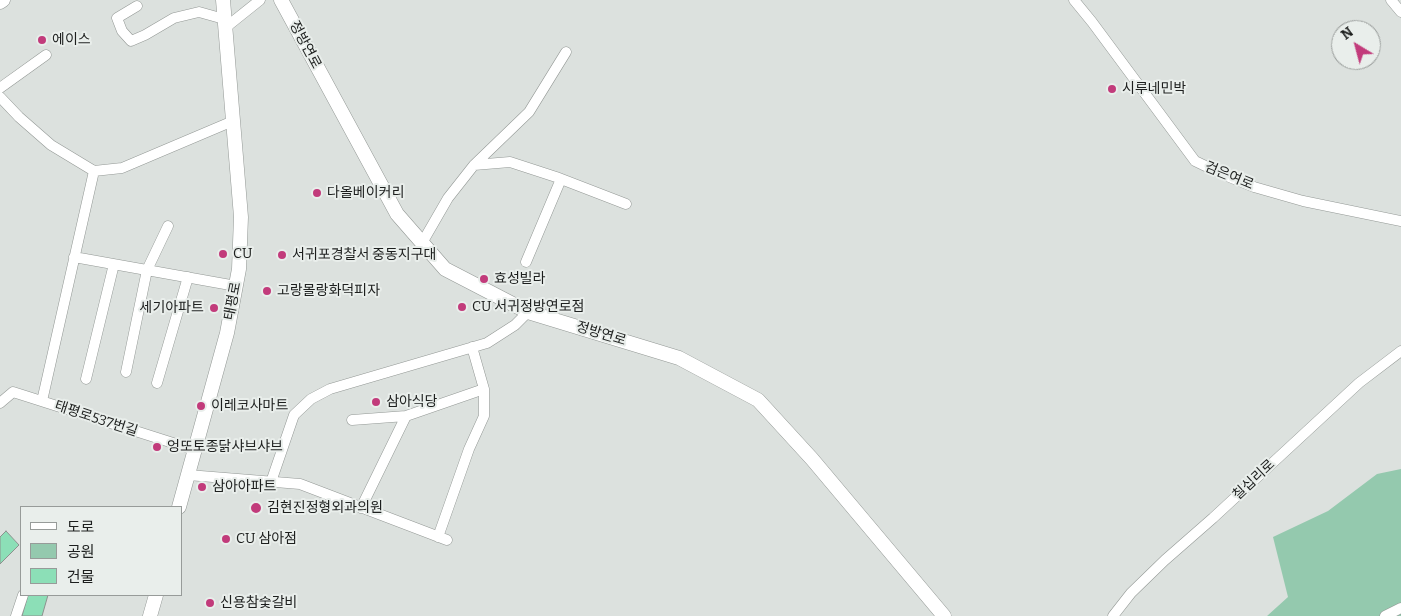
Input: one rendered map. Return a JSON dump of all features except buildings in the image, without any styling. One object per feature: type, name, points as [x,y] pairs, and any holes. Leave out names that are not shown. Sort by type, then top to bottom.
[{"type":"main road","name":"태평로","points":[[179,506],[227,333],[239,269],[241,217],[223,0]]},
{"type":"main road","name":"정방연로","points":[[281,0],[397,214],[445,269],[528,312],[679,358],[758,400],[812,459],[944,616]]},
{"type":"main road","points":[[150,616],[156,596]]},
{"type":"street","points":[[138,6],[117,18],[122,31],[131,41],[174,18],[199,12],[225,23],[260,0]]},
{"type":"street","name":"검은여로","points":[[1074,0],[1195,162],[1246,184],[1295,199],[1401,221]]},
{"type":"street","points":[[1391,0],[1401,12]]},
{"type":"street","points":[[422,243],[448,198],[474,165],[529,112],[566,52]]},
{"type":"street","points":[[0,88],[46,55]]},
{"type":"street","points":[[0,97],[18,117],[51,145],[94,171],[122,168],[233,121]]},
{"type":"street","points":[[474,165],[510,162],[561,178],[626,204]]},
{"type":"street","points":[[42,401],[94,171]]},
{"type":"street","points":[[526,262],[561,178]]},
{"type":"street","points":[[126,372],[147,270],[168,226]]},
{"type":"street","points":[[74,257],[236,286]]},
{"type":"street","points":[[86,379],[114,264]]},
{"type":"street","points":[[157,383],[188,277]]},
{"type":"street","points":[[271,482],[294,415],[311,399],[330,389],[487,343],[515,325],[528,312]]},
{"type":"street","points":[[188,475],[300,484],[443,538],[468,449],[484,416],[484,389],[472,347]]},
{"type":"street","name":"칠십리로","points":[[1113,616],[1131,594],[1165,560],[1233,500],[1359,382],[1401,351]]},
{"type":"street","points":[[352,420],[406,416],[484,389]]},
{"type":"street","name":"태평로537번길","points":[[0,402],[13,392],[195,450]]},
{"type":"street","points":[[361,508],[406,416]]},
{"type":"street","points":[[16,616],[23,596]]},
{"type":"street","points":[[1386,616],[1401,608]]},
{"type":"green space","points":[[1401,469],[1401,616],[1267,616],[1288,597],[1273,537],[1328,511],[1377,474]]},
{"type":"place","name":"에이스","points":[[42,40]]},
{"type":"place","name":"시루네민박","points":[[1112,89]]},
{"type":"place","name":"다올베이커리","points":[[317,193]]},
{"type":"place","name":"CU","points":[[223,254]]},
{"type":"place","name":"서귀포경찰서 중동지구대","points":[[282,255]]},
{"type":"place","name":"효성빌라","points":[[484,279]]},
{"type":"place","name":"고랑몰랑화덕피자","points":[[267,291]]},
{"type":"place","name":"CU 서귀정방연로점","points":[[462,307]]},
{"type":"place","name":"세기아파트","points":[[214,308]]},
{"type":"place","name":"삼아식당","points":[[376,402]]},
{"type":"place","name":"이레코사마트","points":[[201,406]]},
{"type":"place","name":"엉또토종닭샤브샤브","points":[[157,447]]},
{"type":"place","name":"삼아아파트","points":[[202,487]]},
{"type":"place","name":"김현진정형외과의원","points":[[256,508]]},
{"type":"place","name":"CU 삼아점","points":[[226,539]]},
{"type":"place","name":"신용참숯갈비","points":[[210,603]]}]
